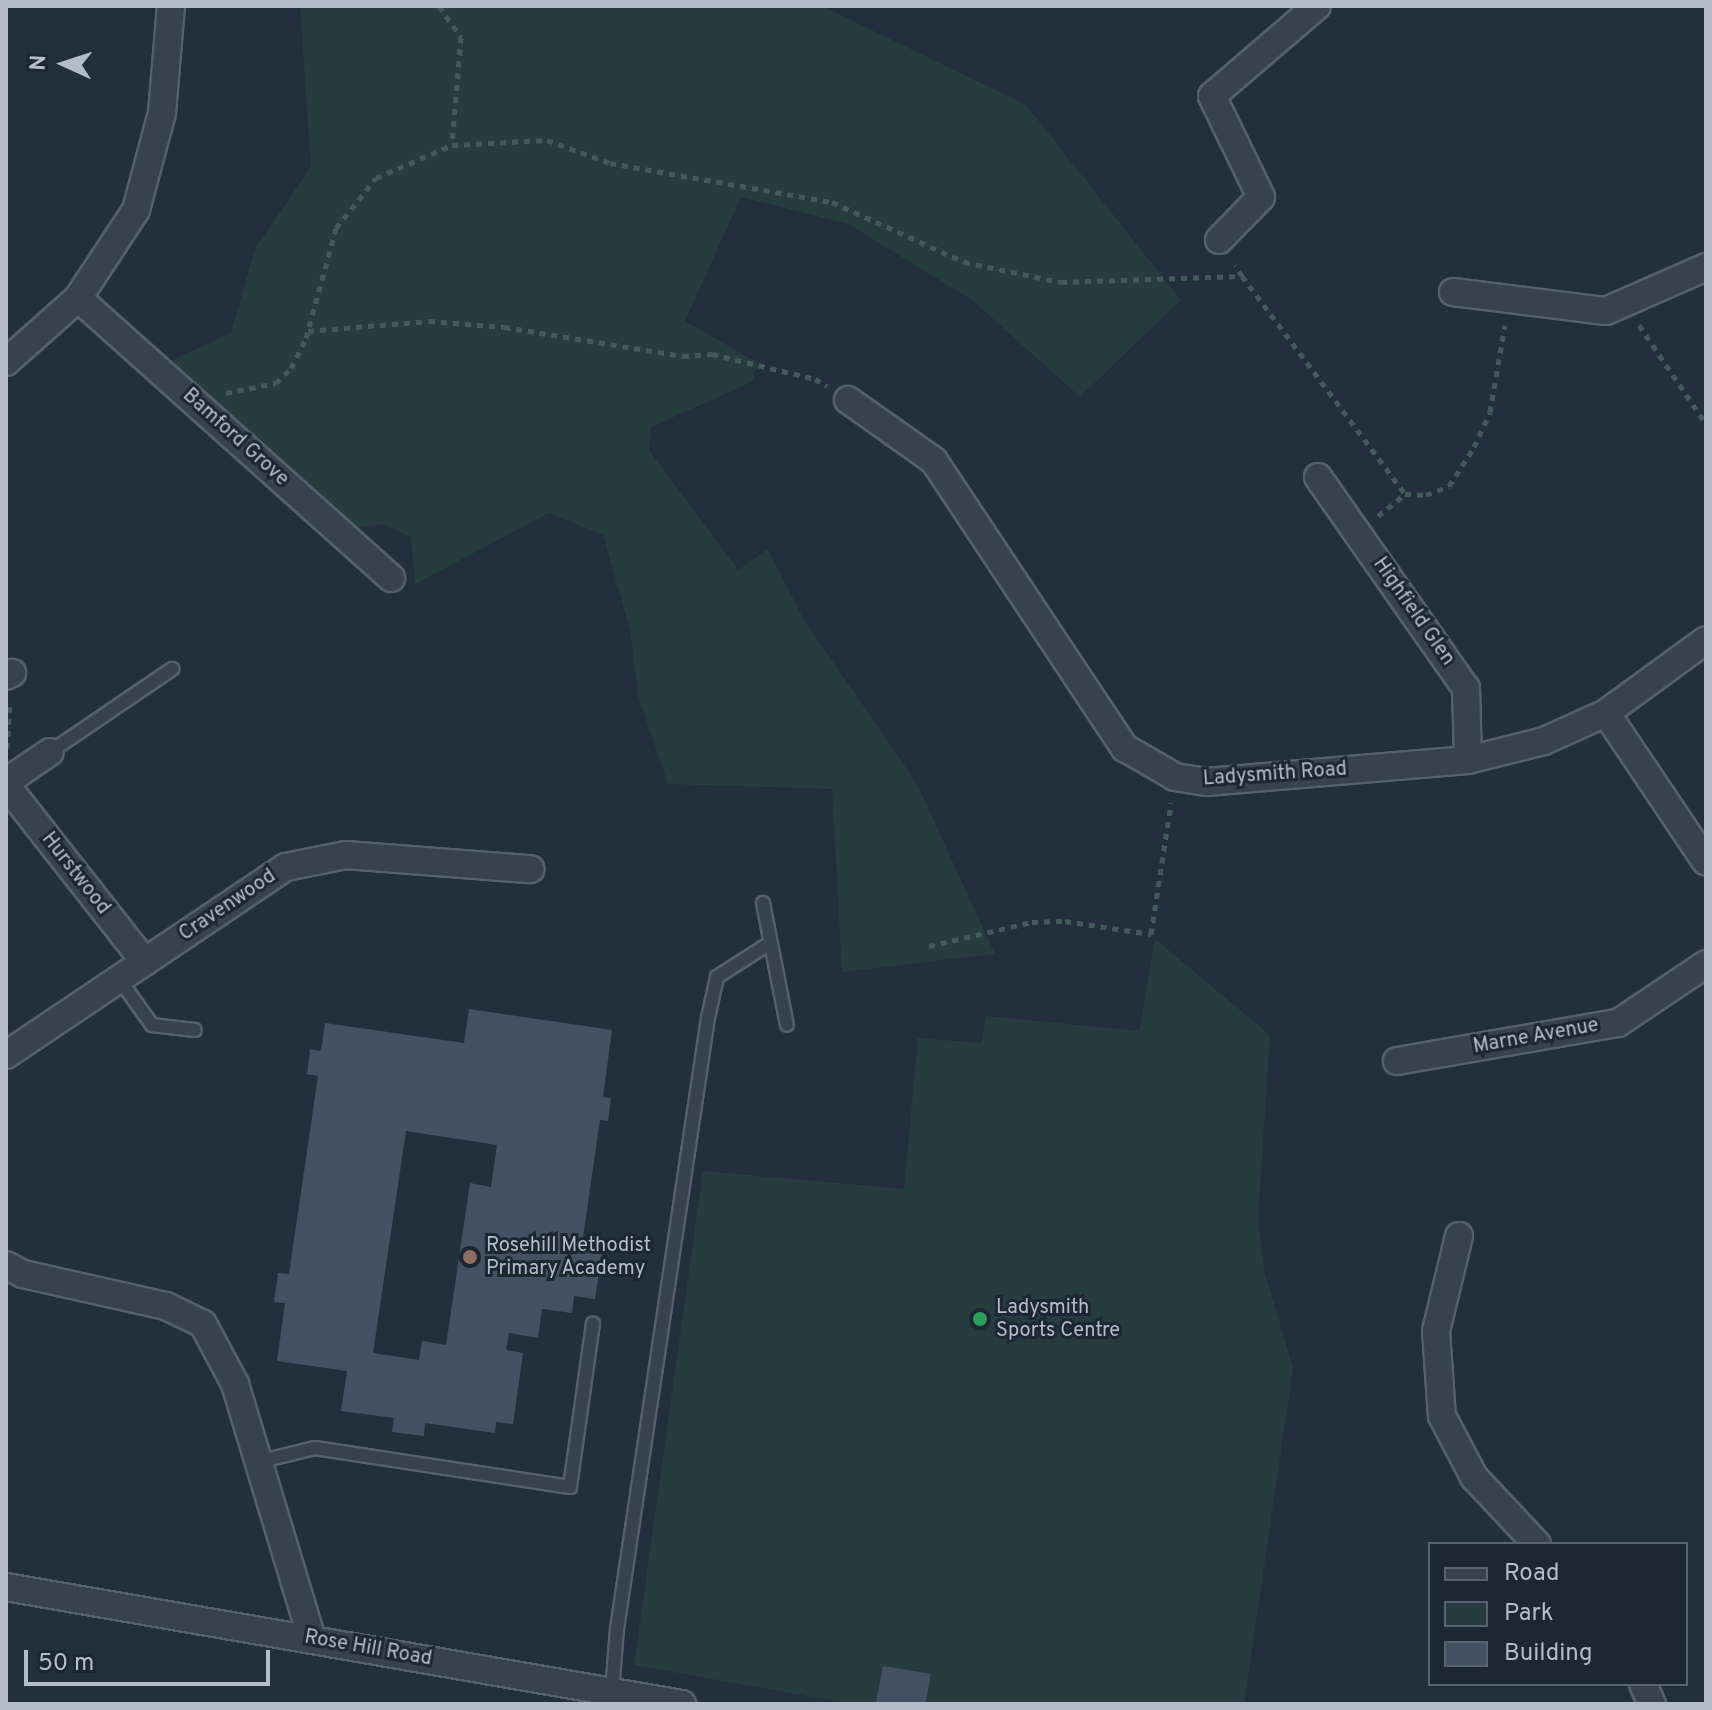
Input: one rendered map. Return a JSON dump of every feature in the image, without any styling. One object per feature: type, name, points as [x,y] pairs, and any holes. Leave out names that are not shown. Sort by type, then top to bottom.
[{"type":"street","points":[[6,362],[78,298],[136,210],[162,113],[171,6]]},
{"type":"street","points":[[1219,240],[1261,197],[1212,96],[1317,6]]},
{"type":"street","points":[[1453,292],[1606,311],[1706,267]]},
{"type":"street","name":"Bamford Grove","points":[[78,298],[391,578]]},
{"type":"street","name":"Ladysmith Road","points":[[848,400],[934,461],[1125,748],[1175,777],[1206,782],[1468,760],[1544,741],[1606,713],[1706,640]]},
{"type":"street","name":"Highfield Glen","points":[[1318,477],[1466,688],[1468,760]]},
{"type":"street","points":[[1606,713],[1706,862]]},
{"type":"street","name":"Hurstwood","points":[[50,752],[6,784],[145,962]]},
{"type":"street","name":"Cravenwood","points":[[6,1055],[286,867],[346,855],[530,869]]},
{"type":"street","name":"Marne Avenue","points":[[1397,1061],[1618,1023],[1706,964]]},
{"type":"street","points":[[1459,1236],[1436,1331],[1442,1416],[1474,1477],[1535,1542]]},
{"type":"street","points":[[6,1265],[23,1274],[166,1306],[203,1324],[235,1384],[312,1639]]},
{"type":"street","name":"Rose Hill Road","points":[[6,1587],[682,1704]]},
{"type":"lane","points":[[50,752],[172,669]]},
{"type":"lane","points":[[763,903],[787,1025]]},
{"type":"lane","points":[[612,1692],[617,1629],[708,1018],[717,977],[770,943]]},
{"type":"lane","points":[[119,979],[152,1025],[195,1030]]},
{"type":"lane","points":[[258,1462],[315,1448],[570,1487],[593,1324]]},
{"type":"path","points":[[439,6],[461,37],[452,145]]},
{"type":"path","points":[[181,390],[221,394],[276,383],[291,368],[308,331],[336,228],[376,178],[452,145],[547,140],[610,163],[832,202],[964,262],[1061,282],[1242,276]]},
{"type":"path","points":[[1219,240],[1242,276],[1405,494],[1426,495],[1449,486],[1474,447],[1490,412],[1510,299]]},
{"type":"path","points":[[1625,303],[1706,424]]},
{"type":"path","points":[[308,331],[429,321],[504,327],[683,356],[712,354],[815,379],[848,400]]},
{"type":"path","points":[[6,760],[9,675]]},
{"type":"path","points":[[929,946],[1032,922],[1065,921],[1151,934],[1175,777]]},
{"type":"green space","points":[[300,6],[822,6],[1026,105],[1181,300],[1080,397],[972,300],[848,224],[741,197],[685,321],[758,363],[752,382],[651,427],[649,450],[738,570],[768,549],[804,620],[916,782],[995,954],[842,972],[832,789],[668,784],[638,695],[630,630],[603,535],[549,513],[415,584],[411,537],[383,524],[353,529],[170,368],[174,359],[231,333],[255,249],[311,166]]},
{"type":"green space","name":"Ladysmith Sports Centre","points":[[1155,939],[1270,1035],[1258,1218],[1264,1270],[1293,1368],[1244,1704],[851,1704],[634,1665],[703,1171],[904,1189],[918,1038],[982,1043],[986,1016],[1139,1031]]},
{"type":"building","points":[[469,1009],[612,1030],[603,1097],[611,1098],[608,1121],[600,1120],[582,1244],[603,1247],[595,1299],[574,1296],[572,1313],[542,1309],[538,1338],[509,1333],[506,1350],[523,1353],[513,1424],[496,1422],[495,1433],[425,1423],[424,1436],[392,1432],[394,1418],[341,1411],[347,1371],[277,1361],[285,1303],[274,1302],[278,1273],[289,1274],[318,1076],[307,1074],[310,1049],[321,1051],[325,1023],[464,1043]],"holes":[[[406,1131],[497,1145],[491,1187],[470,1183],[446,1345],[422,1341],[419,1360],[373,1353]]]},
{"type":"building","points":[[883,1666],[931,1674],[925,1704],[876,1703]]},
{"type":"place","name":"Rosehill Methodist Primary Academy","points":[[470,1257]]},
{"type":"place","name":"Ladysmith Sports Centre","points":[[980,1319]]}]
